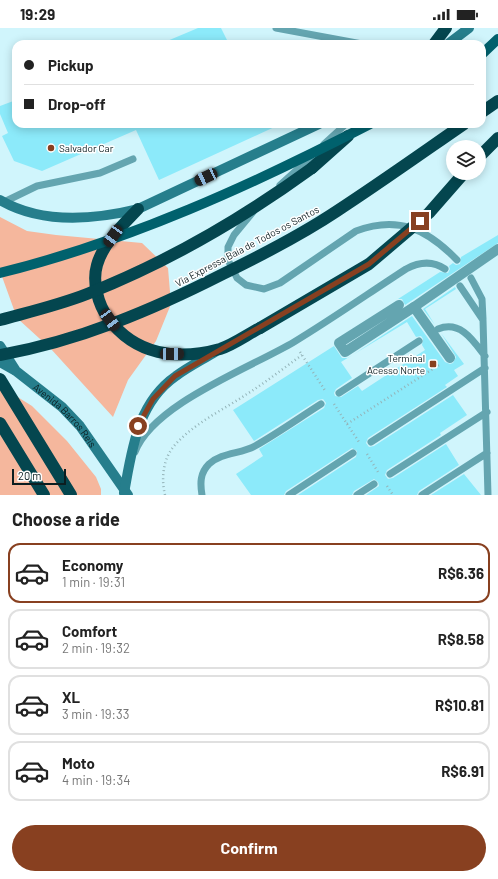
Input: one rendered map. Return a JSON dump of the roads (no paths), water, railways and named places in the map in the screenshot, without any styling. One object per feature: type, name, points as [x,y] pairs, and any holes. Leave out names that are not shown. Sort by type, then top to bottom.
[{"type":"highway","points":[[437,40],[446,28]]},
{"type":"highway","points":[[486,109],[498,101]]},
{"type":"highway","points":[[0,320],[86,294],[134,275],[177,253],[273,196],[312,168],[357,128]]},
{"type":"highway","name":"Via Expressa Baía de Todos os Santos","points":[[0,355],[67,340],[130,318],[190,291],[278,246],[336,212],[458,128]]},
{"type":"highway","points":[[486,149],[498,138]]},
{"type":"highway","points":[[138,209],[113,236],[102,252],[96,266],[95,279],[98,297],[103,311],[116,329],[126,338],[155,352],[186,354],[220,349],[260,328],[369,264],[429,213],[458,180]]},
{"type":"highway","points":[[0,379],[70,495]]},
{"type":"highway","points":[[0,423],[44,495]]},
{"type":"main road","points":[[453,40],[469,28]]},
{"type":"main road","points":[[486,50],[498,39]]},
{"type":"main road","points":[[2,201],[32,212],[66,218],[113,215],[138,209],[310,128]]},
{"type":"main road","points":[[0,273],[70,254],[180,213],[261,177],[362,128]]},
{"type":"main road","name":"Avenida Barros Reis","points":[[0,346],[16,371],[62,407],[80,426],[125,493]]},
{"type":"main road","points":[[125,493],[128,470],[138,426],[153,399],[175,376],[220,349]]},
{"type":"main road","points":[[0,362],[16,371]]},
{"type":"street","points":[[399,305],[339,343],[345,352],[414,307],[498,249]]},
{"type":"street","points":[[414,307],[450,358]]},
{"type":"lane","points":[[276,28],[340,40]]},
{"type":"lane","points":[[342,128],[268,196],[234,235],[228,247],[228,260],[237,278],[246,285],[264,289],[280,283],[356,231],[370,226],[387,223],[420,230],[433,238],[457,260]]},
{"type":"lane","points":[[2,201],[37,186],[100,173],[133,159]]},
{"type":"lane","points":[[128,470],[143,438],[168,412],[293,342],[406,269],[416,264],[427,263],[435,263],[445,269]]},
{"type":"lane","points":[[471,278],[482,299],[487,412],[488,495]]},
{"type":"lane","points":[[460,286],[483,320]]},
{"type":"lane","points":[[438,329],[446,327],[458,328],[468,335],[485,356]]},
{"type":"lane","points":[[339,393],[419,341]]},
{"type":"lane","points":[[371,442],[485,368]]},
{"type":"lane","points":[[202,495],[200,484],[203,472],[210,464],[223,456],[254,447],[321,404]]},
{"type":"lane","points":[[390,474],[487,412]]},
{"type":"lane","points":[[289,495],[353,453]]},
{"type":"lane","points":[[422,495],[487,453]]},
{"type":"lane","points":[[357,495],[374,484]]},
{"type":"place","name":"Salvador Car","points":[[51,148]]},
{"type":"place","name":"Terminal Acesso Norte","points":[[433,364]]}]
